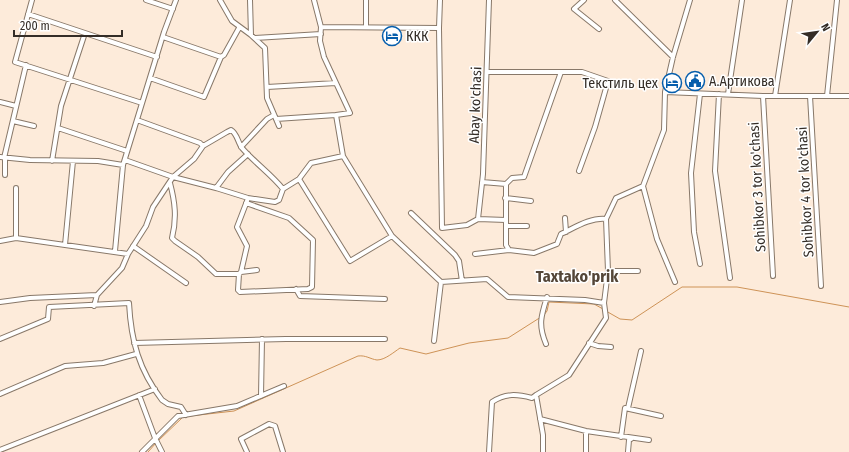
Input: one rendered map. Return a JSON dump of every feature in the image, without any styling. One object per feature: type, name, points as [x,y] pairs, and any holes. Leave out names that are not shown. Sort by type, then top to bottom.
[{"type":"street","points":[[32,0],[14,61],[142,103]]},
{"type":"street","points":[[146,0],[173,9]]},
{"type":"street","points":[[115,251],[124,165],[127,151],[176,0]]},
{"type":"street","points":[[220,0],[232,21],[239,28],[255,38],[266,51],[268,98],[279,126]]},
{"type":"street","points":[[250,0],[251,35]]},
{"type":"street","points":[[241,147],[267,119],[275,117],[336,115],[350,113],[324,57],[320,34],[321,27],[314,0]]},
{"type":"street","points":[[366,0],[366,28]]},
{"type":"street","points":[[440,0],[439,28],[442,228]]},
{"type":"street","name":"Abay ko'chasi","points":[[478,218],[482,182],[489,0]]},
{"type":"street","points":[[584,0],[574,9],[599,29]]},
{"type":"street","points":[[615,0],[673,57]]},
{"type":"street","points":[[675,282],[657,239],[643,186],[664,130],[665,92],[673,57],[690,0]]},
{"type":"street","points":[[728,94],[742,0]]},
{"type":"street","points":[[775,96],[790,0]]},
{"type":"street","points":[[827,96],[836,0]]},
{"type":"street","points":[[28,14],[157,56]]},
{"type":"street","points":[[321,27],[439,28]]},
{"type":"street","points":[[150,78],[204,97],[221,57],[239,28]]},
{"type":"street","points":[[52,161],[61,106],[86,33]]},
{"type":"street","points":[[255,38],[320,34]]},
{"type":"street","points":[[163,37],[221,57]]},
{"type":"street","points":[[5,175],[3,157],[26,65]]},
{"type":"street","points":[[487,72],[582,72],[607,80],[609,83],[579,171]]},
{"type":"street","points":[[509,250],[506,245],[506,184],[512,178],[524,177],[561,72]]},
{"type":"street","points":[[267,87],[336,83]]},
{"type":"street","points":[[665,92],[763,96],[849,96]]},
{"type":"street","points":[[700,94],[691,173],[694,232],[700,264]]},
{"type":"street","points":[[719,94],[715,170],[730,278]]},
{"type":"street","name":"Sohibkor 3 tor ko'chasi","points":[[763,96],[773,276]]},
{"type":"street","name":"Sohibkor 4 tor ko'chasi","points":[[810,96],[821,286]]},
{"type":"street","points":[[0,102],[16,106]]},
{"type":"street","points":[[336,115],[343,156],[392,236],[441,282],[487,279],[508,297],[547,297],[605,304]]},
{"type":"street","points":[[137,120],[200,143],[202,146]]},
{"type":"street","points":[[13,121],[34,126]]},
{"type":"street","points":[[58,128],[127,151]]},
{"type":"street","points":[[94,306],[97,297],[122,268],[128,254],[146,226],[153,207],[173,177],[194,159],[202,146],[231,130],[234,132],[241,147],[272,175],[283,189]]},
{"type":"street","points":[[216,188],[228,172],[248,154]]},
{"type":"street","points":[[247,201],[278,202],[283,189],[299,179],[311,163],[343,156]]},
{"type":"street","points":[[3,157],[52,161],[98,161],[124,165]]},
{"type":"street","points":[[125,160],[173,177],[216,188],[289,218],[313,240],[312,287],[308,289],[240,292],[238,290],[240,273],[247,246],[238,227],[247,201]]},
{"type":"street","points":[[65,245],[73,161]]},
{"type":"street","points":[[299,179],[350,261],[392,236]]},
{"type":"street","points":[[170,182],[176,206],[175,227],[172,238],[198,257],[214,273],[240,273],[257,270]]},
{"type":"street","points":[[482,182],[506,184]]},
{"type":"street","points":[[489,452],[492,402],[506,395],[517,394],[532,398],[569,375],[606,318],[605,304],[608,271],[606,219],[616,198],[643,186]]},
{"type":"street","points":[[16,188],[16,238]]},
{"type":"street","points":[[505,198],[531,201]]},
{"type":"street","points":[[411,213],[455,255],[459,261],[462,281]]},
{"type":"street","points":[[432,232],[442,228],[467,225],[478,218],[506,220]]},
{"type":"street","points":[[565,218],[566,232]]},
{"type":"street","points":[[475,254],[509,250],[534,253],[557,244],[562,234],[566,232],[592,220],[606,219]]},
{"type":"street","points":[[506,226],[527,226]]},
{"type":"street","points":[[0,240],[16,238],[128,254]]},
{"type":"street","points":[[133,246],[186,283]]},
{"type":"street","points":[[608,271],[638,271]]},
{"type":"street","points":[[434,341],[441,282]]},
{"type":"street","points":[[296,289],[300,296],[385,298]]},
{"type":"street","points":[[0,302],[30,298],[97,297]]},
{"type":"street","points":[[546,344],[541,333],[541,312],[547,297]]},
{"type":"street","points":[[0,339],[48,319],[49,307],[94,306],[129,303],[130,326],[136,354],[155,389],[165,403],[181,407],[186,415]]},
{"type":"street","points":[[134,343],[262,339],[385,339]]},
{"type":"street","points":[[261,396],[262,339]]},
{"type":"street","points":[[589,343],[598,346],[611,347]]},
{"type":"street","points":[[621,437],[625,408],[628,408],[641,351]]},
{"type":"street","points":[[0,394],[65,366],[103,363],[136,354]]},
{"type":"street","points":[[142,452],[178,416],[237,406],[284,386]]},
{"type":"street","points":[[2,451],[155,389]]},
{"type":"street","points":[[139,395],[155,438],[162,452]]},
{"type":"street","points":[[536,395],[543,452]]},
{"type":"street","points":[[628,408],[661,416]]},
{"type":"street","points":[[540,419],[586,431],[650,440]]},
{"type":"street","points":[[247,452],[241,439],[269,424],[275,426],[283,452]]},
{"type":"street","points":[[586,431],[586,452]]},
{"type":"street","points":[[628,452],[629,440],[631,438]]},
{"type":"waterway","points":[[606,311],[620,319],[632,320],[682,287],[737,287],[849,307]]},
{"type":"waterway","points":[[544,315],[547,311],[549,302],[594,304],[603,309]]},
{"type":"waterway","points":[[190,416],[234,411],[358,356],[380,360],[389,356],[400,348],[426,354],[469,343],[508,338],[541,317]]},
{"type":"waterway","points":[[158,441],[183,417]]},
{"type":"waterway","points":[[148,452],[156,443]]},
{"type":"place","name":"ККК","points":[[392,36]]},
{"type":"place","name":"А.Артикова","points":[[695,81]]},
{"type":"place","name":"Текстиль цех","points":[[672,83]]},
{"type":"district","name":"Taxtako'prik","points":[[577,276]]}]
